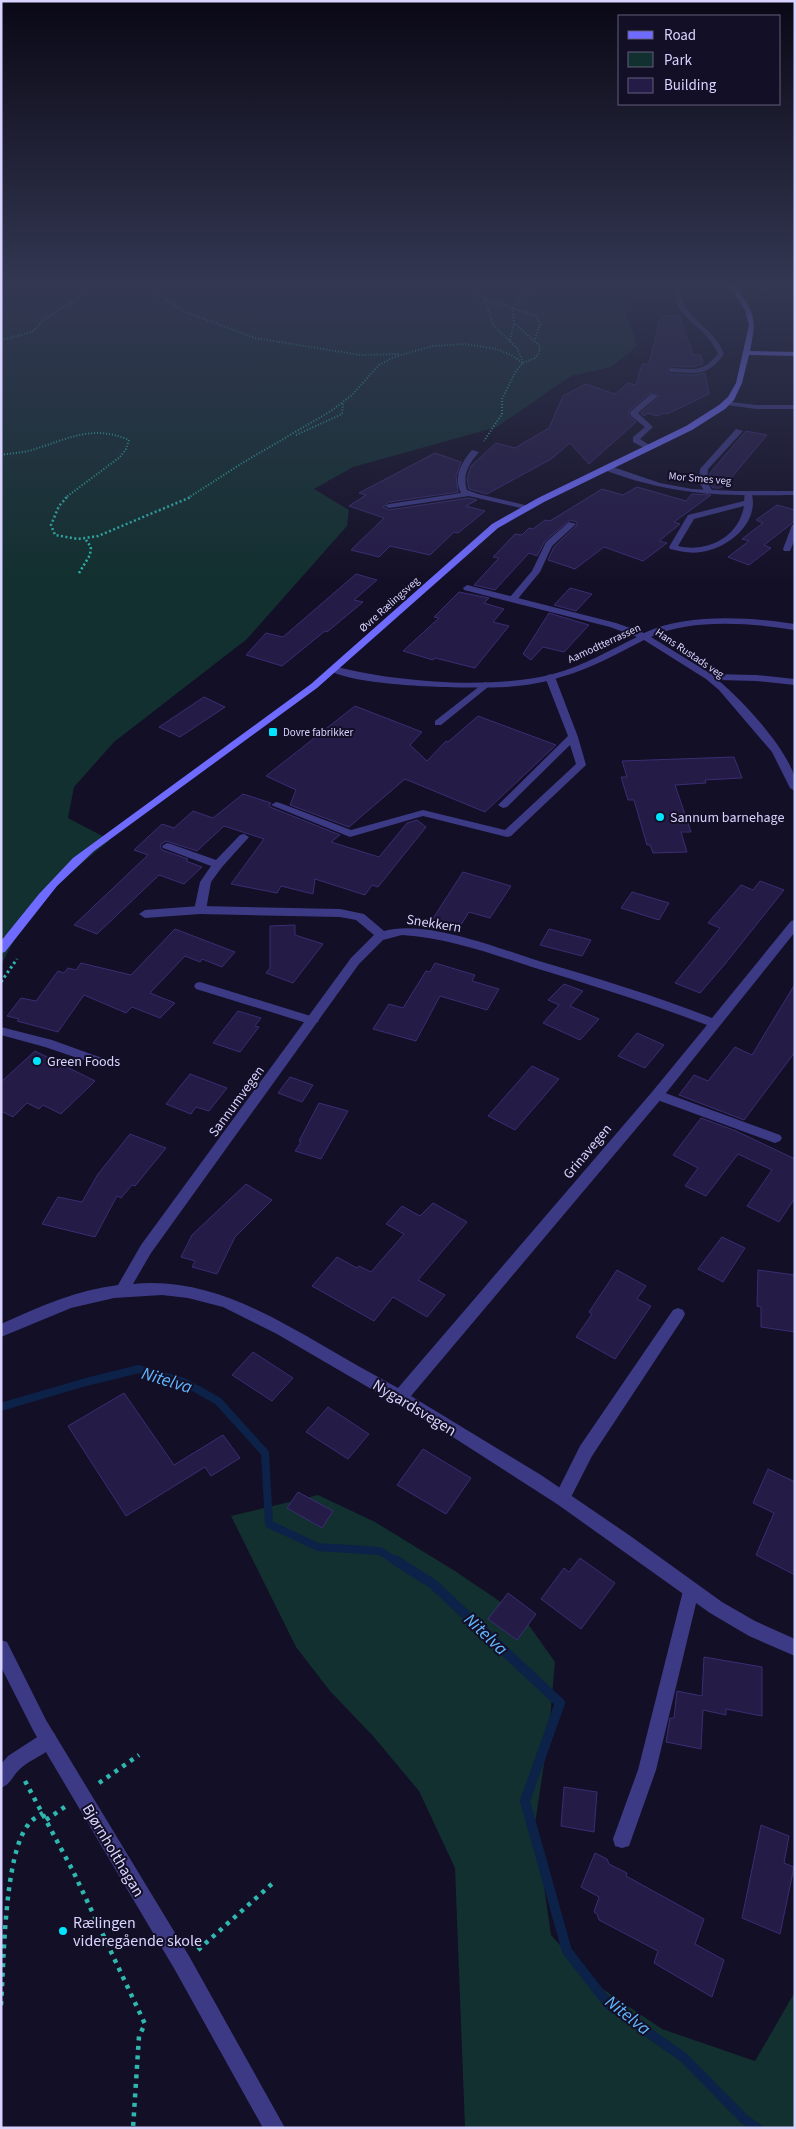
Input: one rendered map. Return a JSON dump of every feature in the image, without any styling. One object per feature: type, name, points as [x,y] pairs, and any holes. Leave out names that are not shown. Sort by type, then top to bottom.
[{"type":"main road","name":"Øvre Rælingsveg","points":[[1,949],[44,894],[90,848],[298,698],[495,526],[526,508],[704,420],[727,403],[738,384]]},
{"type":"street","points":[[648,448],[636,442],[649,427],[634,412],[654,396]]},
{"type":"street","points":[[727,403],[756,407],[795,407]]},
{"type":"street","points":[[709,492],[703,482],[704,469],[739,431]]},
{"type":"street","points":[[468,494],[462,487],[462,480],[465,463],[475,452]]},
{"type":"street","name":"Mor Smes veg","points":[[607,468],[647,482],[678,489],[749,498],[791,493]]},
{"type":"street","points":[[791,493],[795,502]]},
{"type":"street","points":[[389,506],[468,494],[526,508]]},
{"type":"street","points":[[749,498],[745,522],[726,541],[705,550],[684,552],[673,547],[691,518],[749,498]]},
{"type":"street","points":[[513,599],[536,572],[549,544],[572,524]]},
{"type":"street","points":[[787,549],[795,528]]},
{"type":"street","name":"Hans Rustads veg","points":[[467,588],[613,624],[644,636],[709,677],[728,694],[777,751],[795,788]]},
{"type":"street","name":"Aamodtterrassen","points":[[333,669],[380,680],[485,685],[521,683],[574,670],[644,636],[673,625],[749,623],[795,627]]},
{"type":"street","points":[[276,805],[350,834],[423,813],[507,834],[580,765],[573,737],[550,677]]},
{"type":"street","points":[[709,677],[756,678],[795,682]]},
{"type":"street","points":[[438,723],[485,685]]},
{"type":"street","points":[[503,805],[573,737]]},
{"type":"street","points":[[200,910],[206,882],[218,865],[244,838]]},
{"type":"street","points":[[167,846],[218,865]]},
{"type":"street","points":[[145,914],[200,910],[301,911],[351,914],[368,922],[382,935]]},
{"type":"street","name":"Grinavegen","points":[[400,1397],[657,1095],[713,1023],[795,924]]},
{"type":"street","name":"Snekkern","points":[[382,935],[390,933],[416,933],[466,943],[673,1007],[713,1023]]},
{"type":"street","name":"Sannumvegen","points":[[122,1291],[146,1249],[312,1020],[364,949],[382,935]]},
{"type":"street","points":[[200,986],[312,1020]]},
{"type":"street","points":[[1,1031],[48,1043],[98,1061]]},
{"type":"street","points":[[657,1095],[774,1138]]},
{"type":"street","name":"Nygardsvegen","points":[[1,1331],[62,1304],[88,1296],[122,1291],[148,1289],[190,1292],[243,1308],[400,1397],[562,1498],[691,1591],[750,1628],[795,1648]]},
{"type":"street","points":[[562,1498],[586,1450],[678,1314]]},
{"type":"street","points":[[622,1839],[647,1770],[691,1591]]},
{"type":"street","name":"Bjørnholthagan","points":[[1,1648],[48,1738],[182,1963],[275,2128]]},
{"type":"street","points":[[1,1779],[14,1762],[48,1738]]},
{"type":"path","points":[[287,439],[343,403],[361,384]]},
{"type":"path","points":[[475,452],[493,430],[502,414],[502,399],[509,384]]},
{"type":"path","points":[[1,455],[31,450],[61,438],[86,432],[118,434],[129,440],[128,448],[120,457],[63,500],[51,526],[56,535],[67,539],[86,540],[188,499],[244,462],[287,439],[342,414],[343,403]]},
{"type":"path","points":[[79,573],[90,555],[91,547],[86,540]]},
{"type":"path","points":[[1,982],[20,955]]},
{"type":"path","points":[[99,1783],[139,1755]]},
{"type":"path","points":[[14,1762],[75,1873],[121,1976],[146,2024],[139,2036],[133,2128]]},
{"type":"path","points":[[46,1820],[67,1806]]},
{"type":"path","points":[[1,2005],[9,1892],[15,1850],[28,1824],[43,1813]]},
{"type":"path","points":[[182,1963],[274,1882]]},
{"type":"green space","points":[[1,384],[559,384],[497,427],[353,467],[314,489],[349,510],[347,526],[247,639],[114,742],[74,787],[68,818],[110,840],[74,870],[41,902],[22,927],[1,965]]},
{"type":"green space","points":[[318,1495],[375,1522],[455,1571],[523,1617],[555,1662],[549,1730],[535,1824],[551,1935],[594,1983],[662,2029],[755,2061],[795,1992],[795,2128],[465,2128],[455,1868],[419,1791],[373,1736],[330,1691],[296,1647],[231,1516]]},
{"type":"building","points":[[585,384],[615,394],[626,384],[707,384],[709,394],[667,414],[664,413],[657,416],[648,413],[644,416],[641,413],[660,396],[650,393],[629,411],[629,416],[636,422],[589,464],[570,443],[551,459],[487,494],[469,489],[467,479],[471,466],[496,443],[515,448],[549,428],[563,396]]},
{"type":"building","points":[[746,431],[767,435],[726,484],[720,488],[713,488],[709,482],[710,473]]},
{"type":"building","points":[[435,453],[461,462],[456,476],[458,492],[389,502],[383,507],[389,510],[469,498],[477,500],[466,506],[485,511],[458,533],[454,532],[430,555],[390,546],[379,557],[351,550],[384,518],[349,506],[366,495],[359,493]]},
{"type":"building","points":[[637,487],[686,501],[692,494],[711,495],[674,522],[680,524],[659,541],[667,543],[643,561],[604,547],[575,569],[548,560],[554,547],[577,525],[577,522],[570,520],[545,541],[537,556],[529,553],[495,590],[474,585],[499,558],[493,557],[515,534],[522,535],[529,528],[533,529],[545,520],[550,521],[602,489],[623,495]]},
{"type":"building","points":[[777,505],[795,510],[795,521],[764,545],[771,548],[749,565],[728,557],[749,541],[742,539],[763,523],[756,520]]},
{"type":"building","points":[[356,574],[377,580],[354,600],[363,602],[282,666],[246,655],[266,633],[283,637]]},
{"type":"building","points":[[570,588],[592,594],[576,611],[554,605]]},
{"type":"building","points":[[459,592],[489,598],[484,603],[504,609],[493,622],[509,626],[475,668],[435,658],[433,660],[403,651],[439,618],[434,617]]},
{"type":"building","points":[[549,613],[589,625],[564,652],[543,647],[531,660],[523,654]]},
{"type":"building","points":[[204,697],[225,707],[180,737],[159,727]]},
{"type":"building","points":[[355,706],[422,732],[410,745],[427,761],[446,741],[448,742],[478,716],[556,745],[485,812],[405,779],[349,827],[290,805],[296,790],[266,776]]},
{"type":"building","points":[[734,757],[742,778],[705,780],[706,783],[675,785],[691,832],[681,832],[687,852],[653,853],[650,845],[647,845],[634,800],[628,800],[621,777],[627,777],[622,761]]},
{"type":"building","points":[[243,794],[271,803],[269,804],[270,807],[340,835],[331,842],[379,857],[407,823],[417,820],[426,827],[378,887],[372,885],[365,895],[315,879],[313,894],[281,886],[277,893],[231,884],[264,839],[224,826],[197,851],[166,841],[160,845],[162,850],[188,859],[186,861],[202,867],[184,884],[159,875],[97,934],[74,925],[148,855],[134,850],[162,824],[174,828],[193,811],[213,818]]},
{"type":"building","points":[[463,872],[511,886],[490,918],[469,912],[457,931],[430,923]]},
{"type":"building","points":[[760,881],[784,890],[725,964],[700,993],[675,983],[720,928],[708,923],[741,885],[753,890]]},
{"type":"building","points":[[632,892],[669,903],[659,920],[621,908]]},
{"type":"building","points":[[295,925],[295,935],[323,944],[293,983],[266,973],[270,968],[270,926]]},
{"type":"building","points":[[175,929],[235,952],[222,967],[202,959],[200,962],[185,956],[150,993],[175,1003],[160,1018],[132,1007],[126,1013],[84,995],[58,1032],[17,1021],[19,1019],[7,1016],[21,998],[36,1001],[58,971],[64,973],[68,968],[76,970],[81,963],[131,975]]},
{"type":"building","points":[[549,929],[591,940],[582,956],[540,945]]},
{"type":"building","points":[[435,963],[475,975],[472,981],[499,989],[487,1010],[440,996],[416,1041],[373,1029],[389,1004],[403,1008],[426,971],[430,972]]},
{"type":"building","points":[[564,984],[583,991],[570,1006],[599,1019],[580,1040],[543,1023],[559,1005],[548,1000]]},
{"type":"building","points":[[795,984],[795,1052],[744,1120],[679,1095],[694,1075],[708,1081],[735,1047],[752,1055]]},
{"type":"building","points":[[238,1011],[261,1018],[255,1026],[259,1027],[240,1052],[213,1043]]},
{"type":"building","points":[[637,1033],[664,1045],[645,1068],[618,1056]]},
{"type":"building","points":[[35,1051],[95,1081],[61,1114],[43,1105],[39,1109],[27,1103],[13,1117],[1,1111],[1,1082]]},
{"type":"building","points":[[532,1066],[559,1079],[515,1130],[488,1116]]},
{"type":"building","points":[[190,1074],[227,1088],[209,1111],[196,1107],[191,1114],[166,1104]]},
{"type":"building","points":[[290,1077],[313,1085],[302,1102],[278,1093]]},
{"type":"building","points":[[319,1103],[348,1111],[321,1159],[295,1151]]},
{"type":"building","points":[[701,1118],[736,1131],[795,1159],[795,1198],[779,1222],[747,1206],[772,1170],[738,1154],[706,1196],[685,1186],[698,1168],[673,1155]]},
{"type":"building","points":[[130,1134],[166,1148],[135,1186],[132,1185],[121,1198],[117,1196],[95,1237],[42,1224],[58,1197],[82,1202],[98,1174]]},
{"type":"building","points":[[246,1184],[272,1200],[235,1237],[217,1274],[192,1267],[195,1261],[181,1257],[192,1235]]},
{"type":"building","points":[[433,1203],[467,1222],[418,1280],[445,1295],[427,1317],[393,1297],[374,1321],[312,1286],[337,1257],[357,1268],[359,1266],[371,1272],[404,1234],[386,1224],[402,1206],[420,1216]]},
{"type":"building","points":[[722,1237],[745,1248],[723,1282],[698,1269]]},
{"type":"building","points":[[617,1270],[646,1286],[637,1299],[651,1306],[615,1359],[576,1337],[592,1314],[589,1312]]},
{"type":"building","points":[[758,1270],[795,1275],[795,1332],[761,1327],[761,1307],[757,1306]]},
{"type":"building","points":[[253,1352],[293,1378],[272,1401],[232,1375]]},
{"type":"building","points":[[124,1393],[174,1465],[223,1435],[240,1458],[211,1476],[205,1467],[126,1516],[68,1426]]},
{"type":"building","points":[[328,1407],[369,1434],[348,1459],[306,1432]]},
{"type":"building","points":[[423,1449],[471,1478],[446,1514],[397,1485]]},
{"type":"building","points":[[768,1469],[795,1482],[795,1575],[756,1555],[774,1513],[753,1503]]},
{"type":"building","points":[[298,1492],[333,1511],[322,1528],[287,1508]]},
{"type":"building","points":[[580,1558],[615,1583],[581,1629],[541,1599],[564,1568],[569,1572]]},
{"type":"building","points":[[508,1593],[536,1614],[517,1640],[488,1619]]},
{"type":"building","points":[[704,1657],[762,1667],[762,1716],[726,1709],[726,1715],[703,1710],[701,1749],[666,1742],[670,1718],[674,1718],[677,1691],[702,1696]]},
{"type":"building","points":[[564,1787],[597,1792],[594,1832],[561,1826]]},
{"type":"building","points":[[761,1825],[789,1836],[784,1863],[794,1867],[780,1934],[742,1918]]},
{"type":"building","points":[[595,1853],[607,1859],[609,1864],[627,1873],[626,1876],[704,1919],[695,1944],[724,1960],[712,1997],[654,1963],[658,1951],[599,1920],[594,1912],[599,1897],[581,1887]]},
{"type":"waterway","name":"Nitelva","points":[[1,1407],[86,1382],[139,1369],[184,1382],[218,1401],[265,1453],[269,1524],[318,1547],[380,1551],[397,1562]]},
{"type":"waterway","name":"Nitelva","points":[[395,1560],[433,1584],[560,1703],[525,1801],[567,1951],[609,2005],[683,2057],[744,2119],[757,2128]]},
{"type":"place","name":"Dovre fabrikker","points":[[273,732]]},
{"type":"place","name":"Sannum barnehage","points":[[660,817]]},
{"type":"place","name":"Green Foods","points":[[37,1061]]},
{"type":"place","name":"Rælingen videregående skole","points":[[63,1931]]}]
